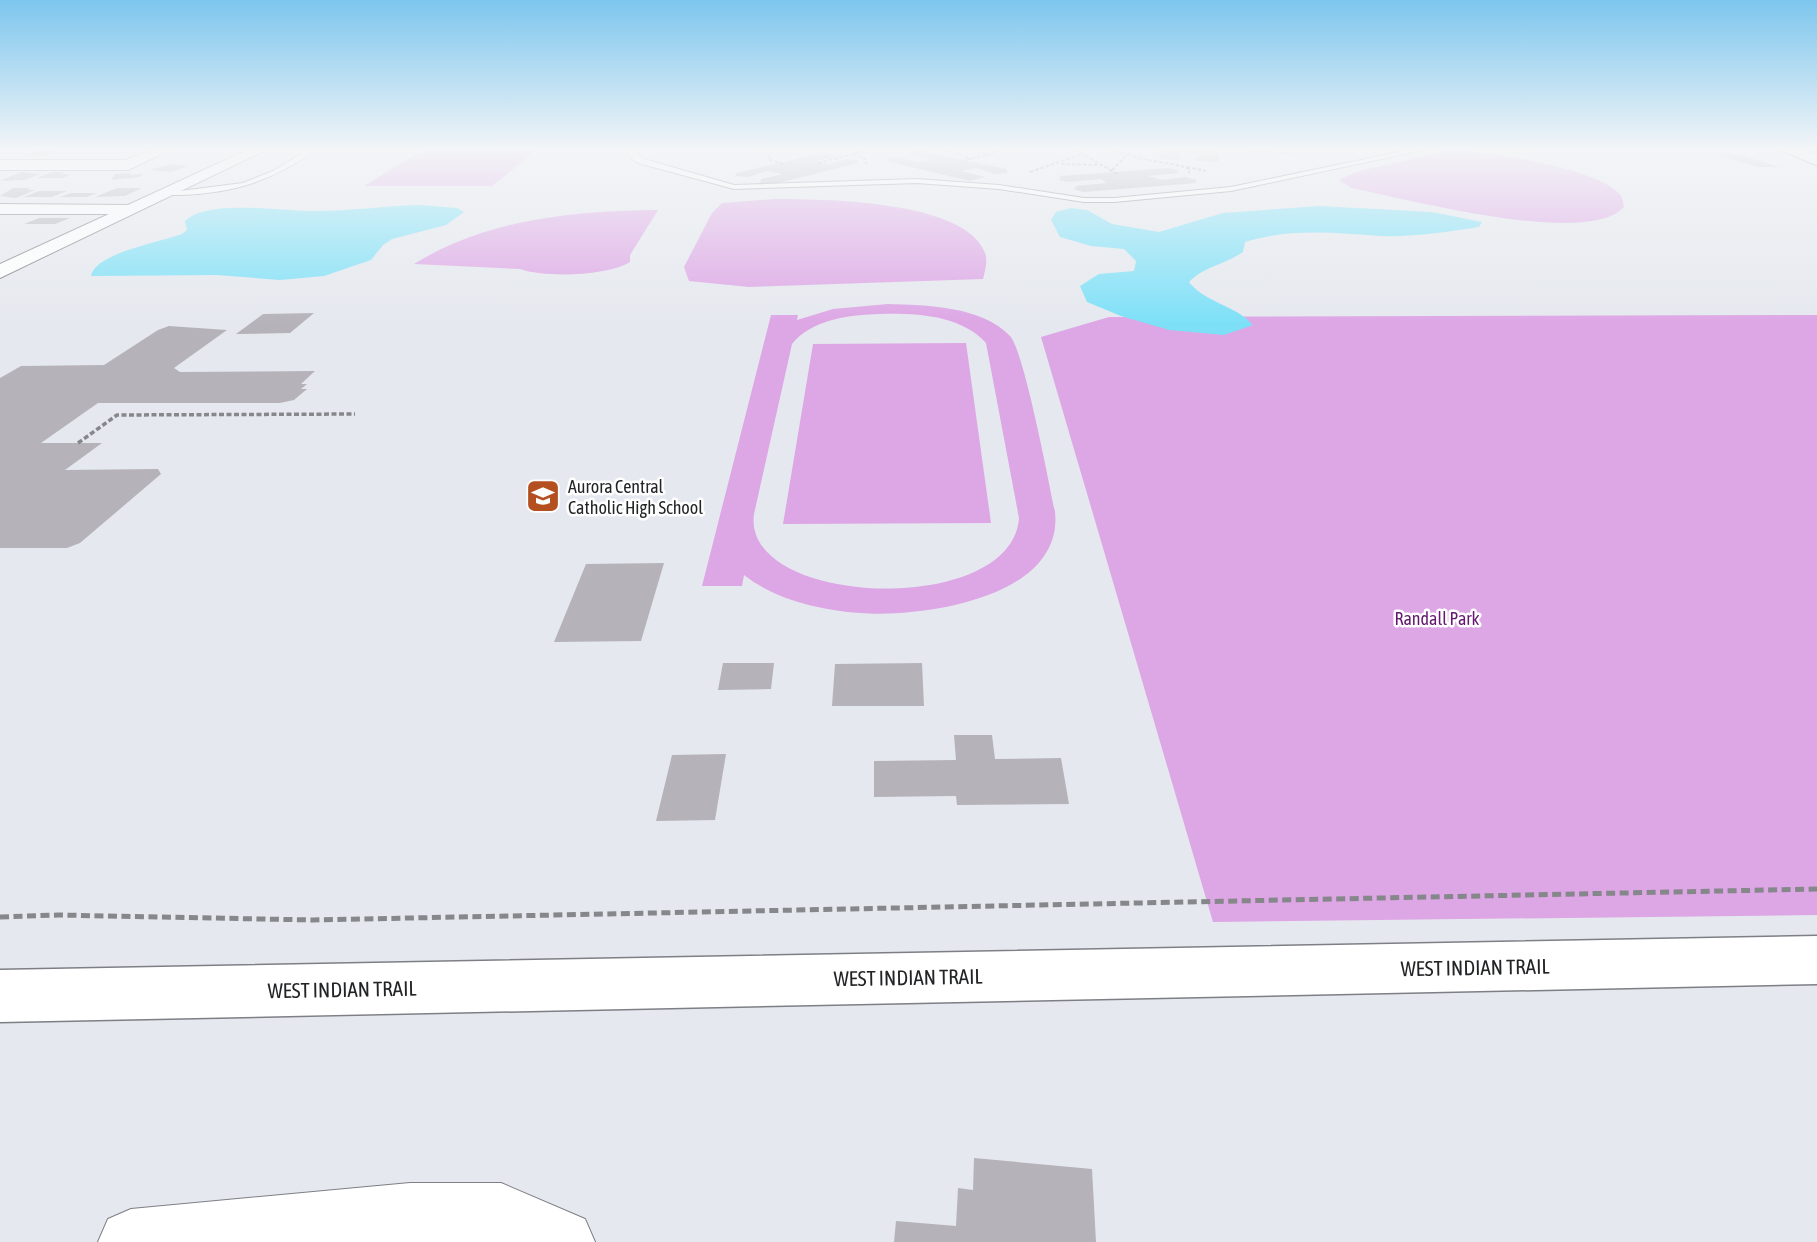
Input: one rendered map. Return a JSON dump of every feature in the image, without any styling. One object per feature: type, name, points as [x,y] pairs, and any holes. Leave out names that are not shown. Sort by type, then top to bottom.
[{"type":"main road","name":"WEST INDIAN TRAIL","points":[[0,996],[1817,960]]},
{"type":"street","points":[[0,209],[133,209]]},
{"type":"street","points":[[0,272],[133,209]]},
{"type":"street","points":[[131,1242],[252,1236],[410,1216],[501,1216],[562,1242]]},
{"type":"path","points":[[78,443],[117,415],[355,414]]},
{"type":"path","points":[[0,917],[58,915],[313,920],[1817,889]]},
{"type":"green space","points":[[717,208],[899,208],[923,213],[951,222],[972,235],[985,253],[983,279],[749,287],[689,281],[684,267]]},
{"type":"green space","points":[[1446,208],[1622,208],[1604,218],[1573,223],[1535,222]]},
{"type":"green space","points":[[658,210],[630,255],[630,262],[607,270],[545,274],[520,269],[414,264],[471,237],[532,220]]},
{"type":"green space","points":[[888,304],[952,309],[984,318],[1010,336],[1029,391],[1055,512],[1052,541],[1037,565],[1014,583],[984,597],[951,606],[887,614],[845,612],[799,602],[770,591],[744,575],[742,586],[702,586],[771,315],[798,315],[797,320],[833,309]],"holes":[[[894,314],[922,315],[951,321],[976,334],[986,343],[1019,518],[1005,550],[973,573],[929,585],[879,588],[830,583],[789,568],[761,545],[754,514],[792,344],[810,329],[832,320]]]},
{"type":"green space","name":"Randall Park","points":[[1817,315],[1817,915],[1213,922],[1041,337],[1109,317]]},
{"type":"green space","points":[[966,343],[991,523],[783,524],[813,344]]},
{"type":"water","points":[[229,208],[330,211],[456,208],[464,212],[446,225],[392,239],[383,245],[371,260],[324,276],[280,280],[217,275],[91,276],[95,268],[116,255],[182,234],[187,230],[185,221],[196,214]]},
{"type":"water","points":[[1071,208],[1087,210],[1112,224],[1159,232],[1223,213],[1292,208],[1356,208],[1432,212],[1482,222],[1479,227],[1418,235],[1296,233],[1245,242],[1243,252],[1189,282],[1203,295],[1238,313],[1253,325],[1224,335],[1169,330],[1121,316],[1087,302],[1080,286],[1099,274],[1134,271],[1136,261],[1124,249],[1091,246],[1060,237],[1051,220],[1056,212]]},
{"type":"building","points":[[39,218],[70,218],[55,224],[24,224]]},
{"type":"building","points":[[314,313],[290,333],[236,334],[263,314]]},
{"type":"building","points":[[169,326],[227,330],[174,368],[180,372],[315,371],[301,384],[307,384],[301,389],[307,389],[294,400],[280,403],[98,403],[41,443],[102,443],[65,470],[158,469],[161,474],[80,543],[67,548],[0,548],[0,378],[21,366],[104,365],[158,330]]},
{"type":"building","points":[[664,563],[641,641],[554,642],[586,564]]},
{"type":"building","points":[[723,663],[774,663],[771,689],[718,690]]},
{"type":"building","points":[[922,663],[924,706],[832,706],[835,664]]},
{"type":"building","points":[[954,735],[992,735],[995,759],[1061,758],[1069,804],[957,805],[956,796],[874,797],[874,761],[956,760]]},
{"type":"building","points":[[726,754],[715,820],[656,821],[672,755]]},
{"type":"building","points":[[974,1158],[1092,1169],[1096,1242],[894,1242],[896,1221],[956,1226],[958,1188],[973,1190]]},
{"type":"place","name":"Aurora Central Catholic High School","points":[[543,496]]}]
